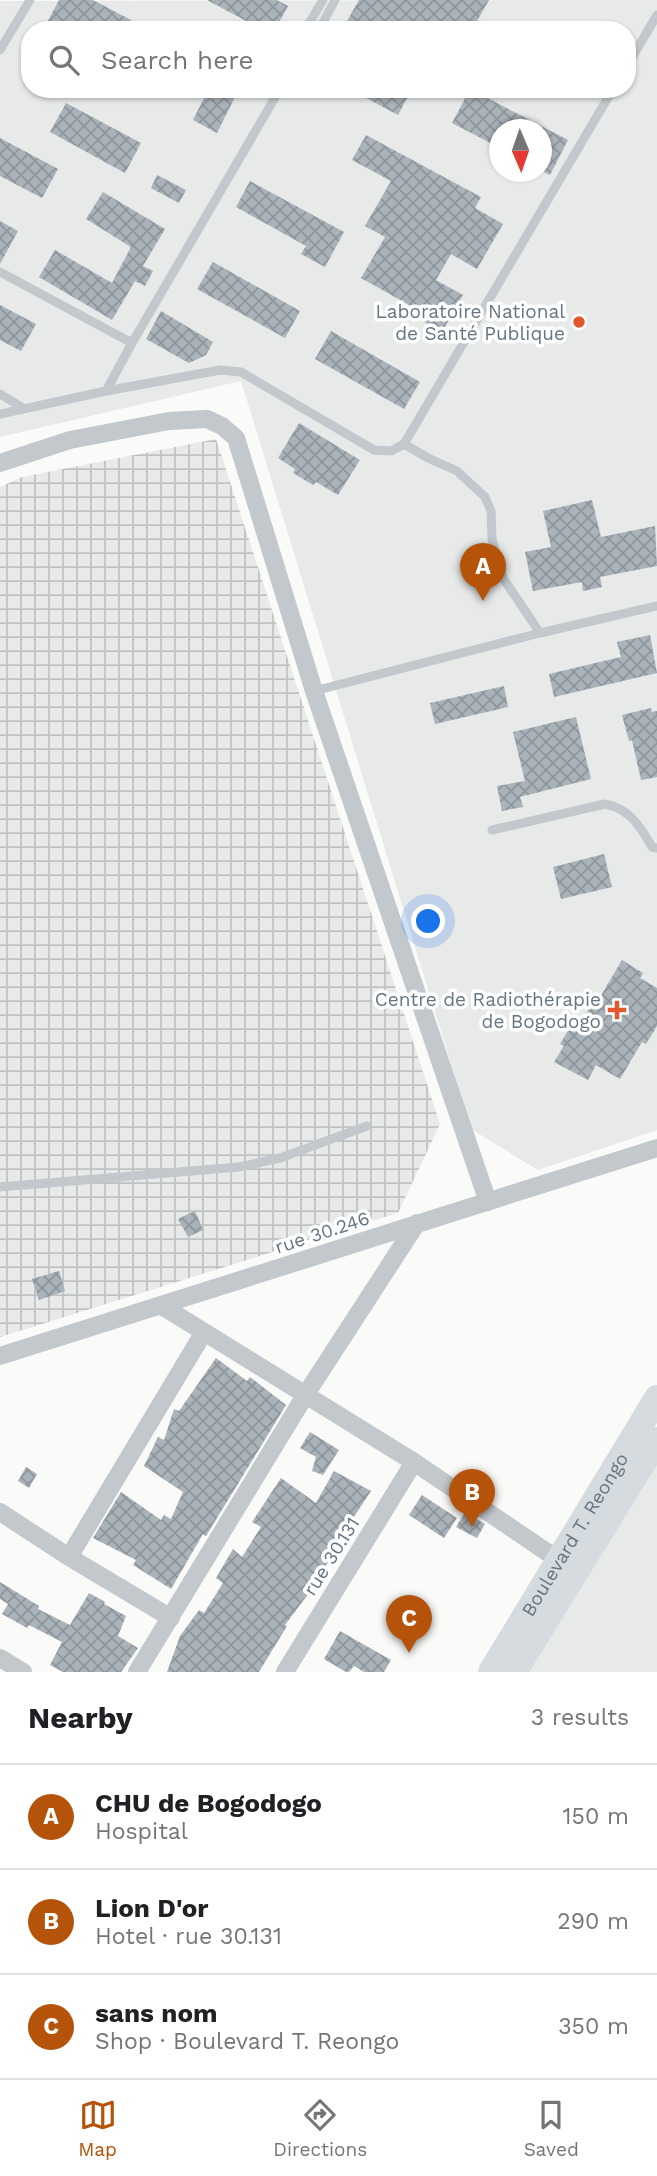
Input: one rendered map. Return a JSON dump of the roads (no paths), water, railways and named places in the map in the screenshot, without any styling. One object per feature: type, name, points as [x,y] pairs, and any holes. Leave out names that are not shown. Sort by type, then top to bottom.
[{"type":"main road","name":"Boulevard T. Reongo","points":[[491,1672],[657,1398]]},
{"type":"main road","name":"Boulevard T. Reongo","points":[[514,1672],[657,1440]]},
{"type":"street","points":[[0,463],[70,440],[169,421],[207,419],[222,426],[236,438],[314,691],[488,1202]]},
{"type":"street","name":"rue 30.246","points":[[0,1356],[657,1148]]},
{"type":"street","points":[[137,1672],[306,1394],[417,1223]]},
{"type":"street","points":[[162,1306],[414,1462],[560,1561]]},
{"type":"street","points":[[69,1557],[204,1332]]},
{"type":"street","name":"rue 30.131","points":[[285,1672],[414,1462]]},
{"type":"street","points":[[0,1512],[171,1618]]},
{"type":"street","points":[[2,1662],[23,1672]]},
{"type":"lane","points":[[0,50],[30,0]]},
{"type":"lane","points":[[310,21],[323,0]]},
{"type":"lane","points":[[324,21],[335,0]]},
{"type":"lane","points":[[636,51],[657,15]]},
{"type":"lane","points":[[106,391],[275,98]]},
{"type":"lane","points":[[0,414],[220,370],[241,372],[374,450],[391,452],[404,444],[608,98]]},
{"type":"lane","points":[[0,272],[132,344]]},
{"type":"lane","points":[[0,394],[23,408]]},
{"type":"lane","points":[[404,444],[457,471],[485,497],[491,511],[492,539],[503,578],[540,633]]},
{"type":"lane","points":[[314,691],[657,606]]},
{"type":"lane","points":[[492,830],[605,804],[618,806],[633,818],[652,847],[657,848]]},
{"type":"lane","points":[[0,1187],[239,1167],[280,1158],[367,1126]]},
{"type":"place","name":"Laboratoire National de Santé Publique","points":[[579,322]]},
{"type":"place","name":"CHU de Bogodogo","points":[[483,601]]},
{"type":"place","name":"Centre de Radiothérapie de Bogodogo","points":[[617,1010]]},
{"type":"place","name":"Lion D'or","points":[[472,1527]]},
{"type":"place","name":"sans nom","points":[[409,1653]]}]
